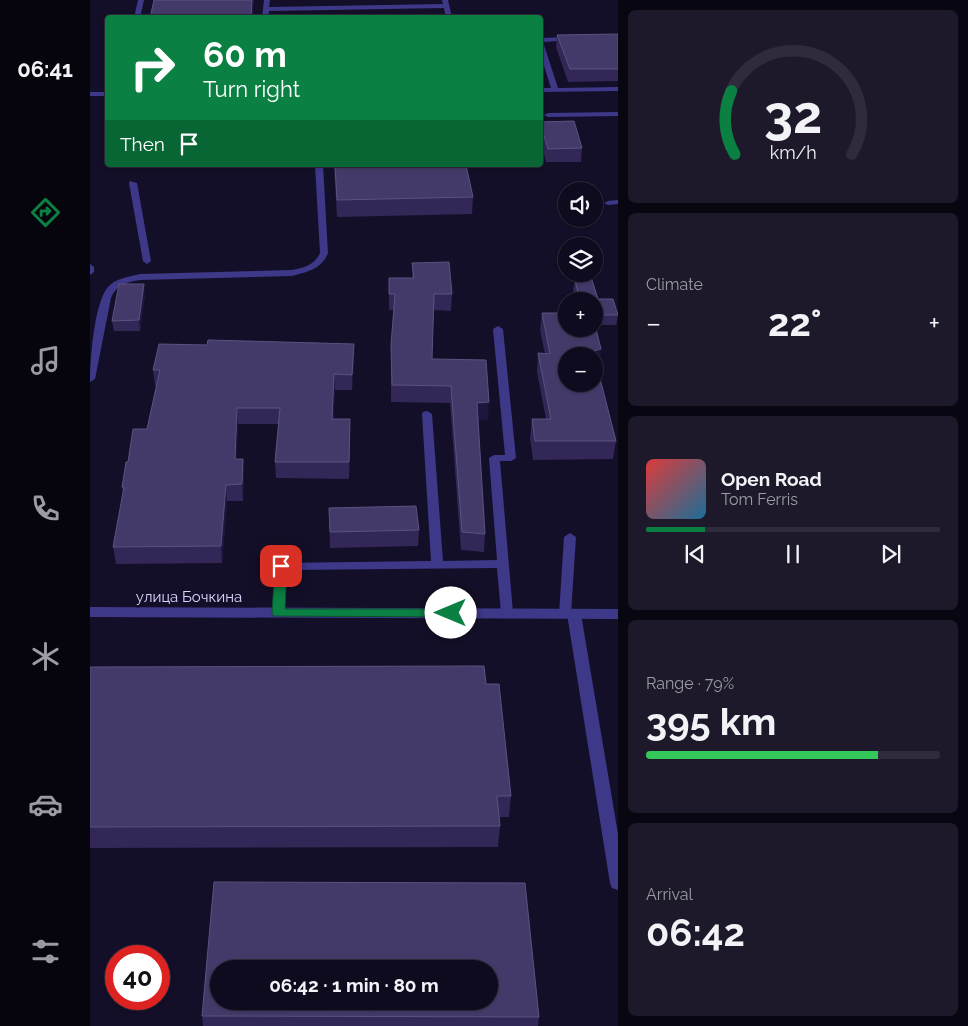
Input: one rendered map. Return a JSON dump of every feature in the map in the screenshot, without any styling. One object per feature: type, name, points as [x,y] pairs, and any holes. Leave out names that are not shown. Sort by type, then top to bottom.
[{"type":"street","name":"улица Бочкина","points":[[90,612],[618,614]]},
{"type":"street","points":[[570,614],[618,883]]},
{"type":"lane","points":[[138,15],[141,0]]},
{"type":"lane","points":[[265,15],[267,0]]},
{"type":"lane","points":[[266,9],[446,3]]},
{"type":"lane","points":[[543,41],[579,39]]},
{"type":"lane","points":[[543,51],[555,90]]},
{"type":"lane","points":[[543,90],[618,89]]},
{"type":"lane","points":[[90,94],[105,94]]},
{"type":"lane","points":[[548,115],[618,114]]},
{"type":"lane","points":[[90,379],[108,290],[117,284],[126,280],[140,278],[292,272],[315,266],[322,260],[324,253],[319,167]]},
{"type":"lane","points":[[133,183],[147,262]]},
{"type":"lane","points":[[608,203],[618,202]]},
{"type":"lane","points":[[90,267],[90,272]]},
{"type":"lane","points":[[498,329],[512,458],[494,458],[507,613]]},
{"type":"lane","points":[[427,414],[438,565]]},
{"type":"lane","points":[[570,537],[570,614]]},
{"type":"lane","points":[[278,613],[281,566],[503,564]]},
{"type":"building","points":[[154,0],[252,0],[251,15],[151,15]]},
{"type":"building","points":[[618,34],[618,69],[570,69],[557,35]]},
{"type":"building","points":[[574,121],[582,148],[548,149],[543,132],[543,122]]},
{"type":"building","points":[[335,167],[466,167],[473,197],[337,200]]},
{"type":"building","points":[[449,262],[452,294],[434,294],[432,359],[486,360],[489,402],[477,403],[485,534],[462,532],[451,386],[392,385],[391,345],[395,294],[389,294],[389,278],[414,278],[412,263]]},
{"type":"building","points":[[575,282],[593,282],[596,292],[578,292]]},
{"type":"building","points":[[119,284],[144,284],[139,320],[112,321]]},
{"type":"building","points":[[603,299],[613,299],[618,315],[603,315]]},
{"type":"building","points":[[542,313],[558,313],[558,337],[598,337],[600,347],[558,347],[558,392],[603,392],[603,390],[616,441],[535,441],[532,419],[551,419],[538,353],[550,354]]},
{"type":"building","points":[[208,340],[354,344],[352,375],[334,374],[332,419],[350,419],[349,462],[275,462],[280,408],[237,408],[235,459],[243,459],[242,484],[226,485],[221,546],[113,547],[133,429],[147,429],[160,370],[153,370],[159,344],[207,345]]},
{"type":"building","points":[[416,506],[419,530],[330,532],[329,508]]},
{"type":"building","points":[[484,666],[486,684],[499,684],[511,796],[497,796],[500,826],[90,827],[90,667]]},
{"type":"building","points":[[214,882],[525,883],[539,1017],[202,1016]]},
{"type":"route","points":[[281,566],[278,613],[451,613]]}]
